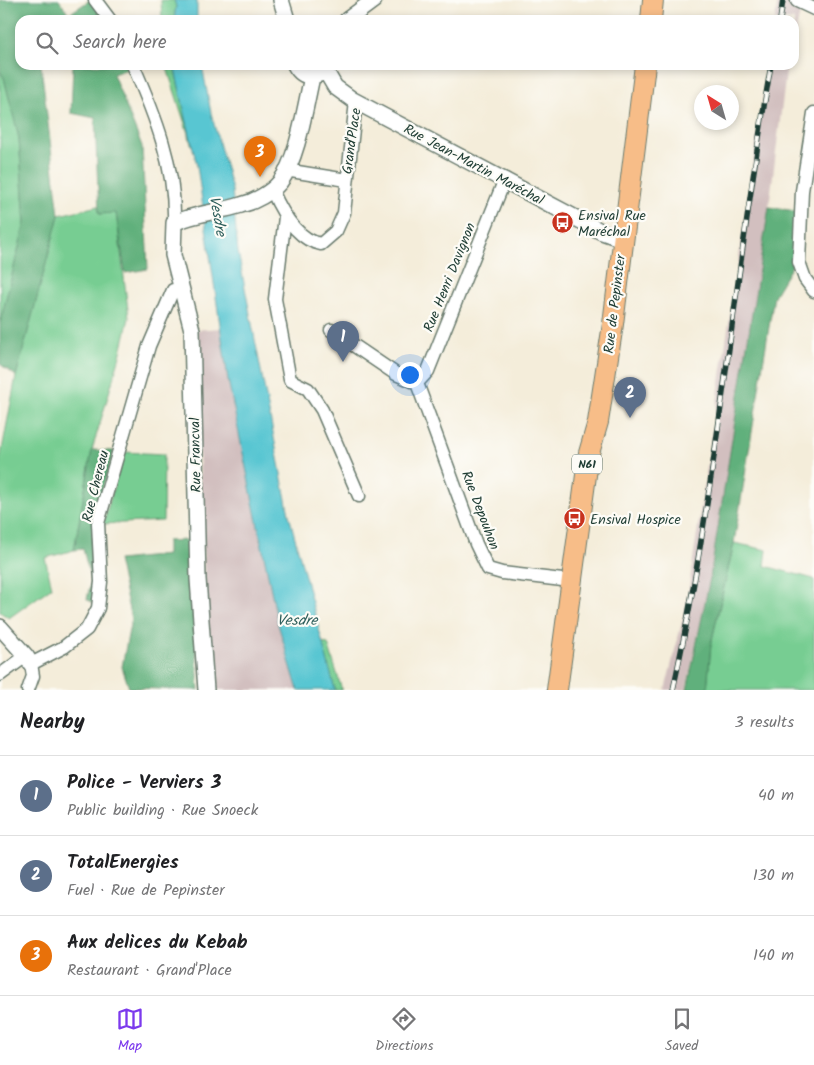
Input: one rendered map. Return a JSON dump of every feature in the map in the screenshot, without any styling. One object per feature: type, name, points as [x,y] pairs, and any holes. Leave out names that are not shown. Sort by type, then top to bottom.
[{"type":"main road","points":[[652,15],[654,0]]},
{"type":"main road","name":"Rue de Pepinster","points":[[557,690],[589,453],[598,422],[613,324],[644,70]]},
{"type":"street","points":[[95,0],[106,15]]},
{"type":"street","points":[[281,0],[286,15]]},
{"type":"street","points":[[354,15],[374,0]]},
{"type":"street","points":[[797,1],[814,8]]},
{"type":"street","points":[[135,70],[156,116],[180,220],[242,205],[272,190],[280,181],[295,148],[321,71]]},
{"type":"street","name":"Grand'Place","points":[[298,70],[301,74],[321,71],[335,87],[379,114]]},
{"type":"street","name":"Grand'Place","points":[[285,170],[347,180],[356,101]]},
{"type":"street","points":[[814,113],[802,191],[799,262],[805,279],[814,291]]},
{"type":"street","name":"Rue Jean-Martin Maréchal","points":[[379,114],[602,232],[622,239]]},
{"type":"street","name":"Rue Henri Davignon","points":[[417,383],[428,371],[505,179]]},
{"type":"street","points":[[272,190],[285,217],[312,243],[321,244],[336,231],[344,213],[347,180]]},
{"type":"street","points":[[285,217],[275,299],[290,380],[308,389],[322,410],[358,496]]},
{"type":"street","name":"Rue Francval","points":[[180,220],[173,255],[192,330],[198,579],[206,690]]},
{"type":"street","name":"Rue Chereau","points":[[0,675],[29,660],[64,647],[87,629],[98,608],[101,582],[98,523],[150,346],[173,290]]},
{"type":"street","points":[[331,330],[396,374],[417,383]]},
{"type":"street","name":"Rue Depouhon","points":[[417,383],[476,544],[488,569],[502,573],[571,581]]},
{"type":"street","points":[[0,627],[29,660],[33,676],[28,690]]},
{"type":"shaded area","points":[[778,0],[803,0],[799,17],[799,15],[776,15]]},
{"type":"shaded area","points":[[767,70],[786,70],[769,207],[710,578],[686,690],[665,690],[686,606]]},
{"type":"shaded area","points":[[221,328],[228,380],[278,624],[298,690],[209,690],[194,330]]},
{"type":"green space","points":[[0,0],[59,0],[69,14],[90,0],[102,15],[15,15],[15,70],[42,70],[59,215],[16,376],[0,364],[0,323],[25,223],[19,138],[4,78],[0,71]]},
{"type":"green space","points":[[161,0],[174,0],[176,6],[175,15],[162,15]]},
{"type":"green space","points":[[73,70],[124,70],[113,74],[142,146],[148,269],[125,273],[116,213],[99,214],[95,118],[71,113]]},
{"type":"green space","points":[[168,70],[175,70],[192,146]]},
{"type":"green space","points":[[0,71],[4,78],[19,138],[25,223],[0,323]]},
{"type":"green space","points":[[98,206],[100,214],[116,212],[129,318],[120,356],[92,450],[74,550],[45,558],[52,587],[9,618],[0,612],[0,460],[16,376],[59,215]]},
{"type":"green space","points":[[769,207],[796,211],[792,266],[774,296],[734,543],[711,644],[707,690],[687,690],[710,578]]},
{"type":"green space","points":[[92,450],[114,451],[96,510],[91,552],[97,580],[93,603],[87,599],[91,581],[83,549],[74,550]]},
{"type":"green space","points":[[124,452],[164,454],[163,521],[103,524]]},
{"type":"green space","points":[[189,540],[199,690],[129,688],[122,667],[131,619],[118,560],[167,555],[167,541]]},
{"type":"green space","points":[[734,543],[767,550],[765,566],[814,579],[814,690],[707,690],[711,644]]},
{"type":"green space","points":[[322,643],[328,644],[342,690],[335,690]]},
{"type":"water","points":[[174,0],[197,0],[197,15],[175,15],[176,6]]},
{"type":"water","name":"Vesdre","points":[[175,70],[203,70],[211,113],[232,190],[238,252],[289,515],[335,690],[298,690],[278,624],[228,380],[197,166]]},
{"type":"railway","points":[[781,15],[783,0]]},
{"type":"railway","points":[[673,690],[689,613],[702,535],[746,221],[770,70]]},
{"type":"place","name":"Aux delices du Kebab","points":[[260,177]]},
{"type":"place","name":"Ensival Rue Maréchal","points":[[562,223]]},
{"type":"place","name":"Police - Verviers 3","points":[[343,362]]},
{"type":"place","name":"TotalEnergies","points":[[630,418]]},
{"type":"place","name":"Ensival Hospice","points":[[574,519]]}]
